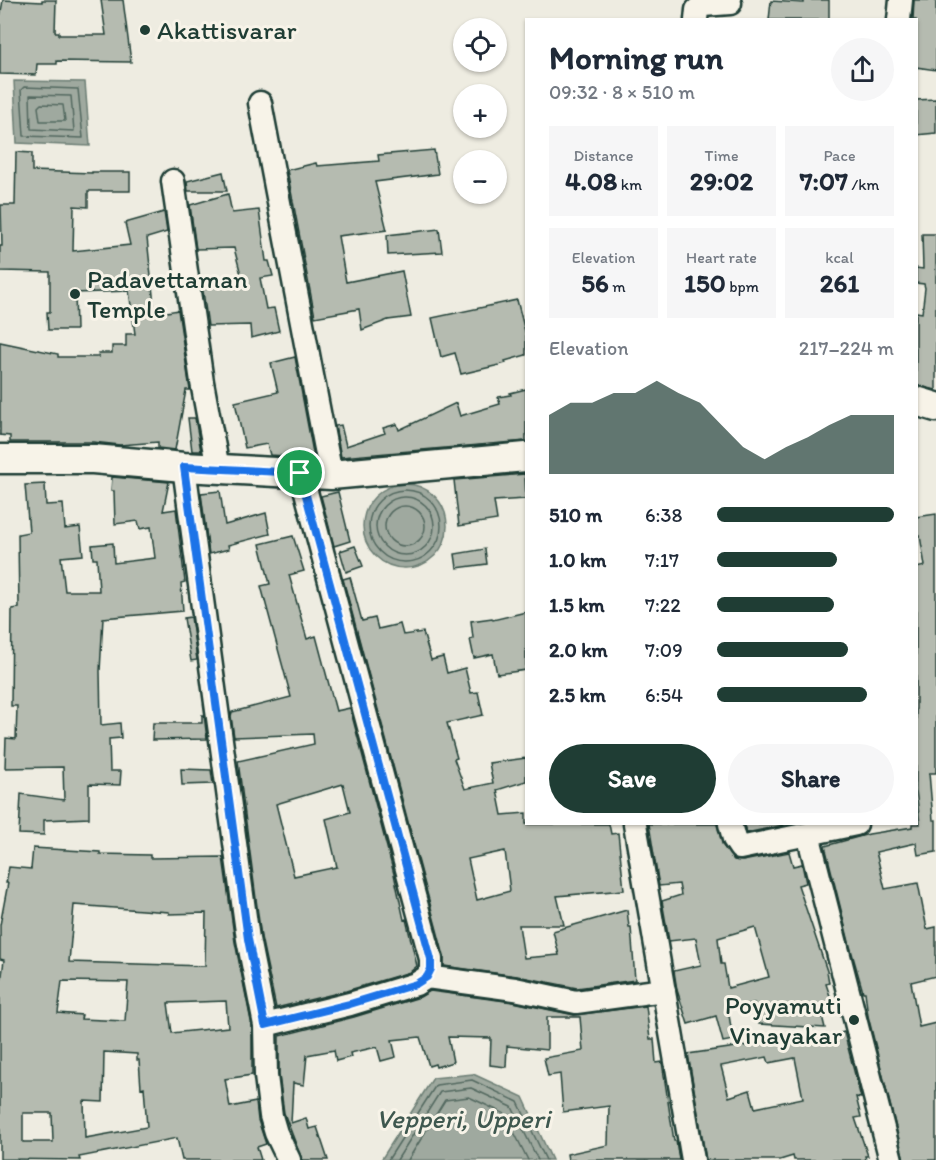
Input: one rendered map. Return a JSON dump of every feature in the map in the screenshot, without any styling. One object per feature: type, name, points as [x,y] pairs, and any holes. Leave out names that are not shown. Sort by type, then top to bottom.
[{"type":"main road","points":[[918,402],[936,407]]},
{"type":"main road","points":[[0,459],[93,459],[184,467],[331,475],[525,457]]},
{"type":"street","points":[[899,18],[901,0]]},
{"type":"street","points":[[696,18],[697,10],[703,5],[730,3]]},
{"type":"street","points":[[260,103],[331,475]]},
{"type":"street","points":[[173,181],[202,382],[218,469]]},
{"type":"street","points":[[184,467],[248,939],[265,1025],[266,1077],[271,1116],[288,1160]]},
{"type":"street","points":[[265,1025],[350,1004],[416,984],[427,977],[431,969],[431,959],[300,473]]},
{"type":"street","points":[[635,825],[693,1160]]},
{"type":"street","points":[[730,825],[740,848],[851,825]]},
{"type":"street","points":[[808,834],[891,1160]]},
{"type":"street","points":[[427,977],[515,989],[576,1002],[664,990]]},
{"type":"water","points":[[14,81],[85,82],[90,146],[17,143]]},
{"type":"water","points":[[397,484],[413,484],[429,491],[440,502],[447,518],[444,542],[435,556],[413,568],[397,568],[381,561],[370,550],[363,534],[363,518],[370,502],[381,491]]},
{"type":"water","name":"Vepperi, Upperi","points":[[473,1074],[523,1097],[552,1160],[381,1160],[433,1078]]},
{"type":"building","points":[[3,0],[42,2],[42,0],[56,0],[55,32],[59,32],[59,35],[106,35],[101,0],[123,0],[131,62],[57,61],[57,64],[37,64],[36,75],[0,74],[0,17]]},
{"type":"building","points":[[804,0],[829,0],[829,18],[769,18],[771,1],[804,3]]},
{"type":"building","points":[[914,0],[936,0],[936,70],[918,67],[918,18],[913,18]]},
{"type":"building","points":[[936,99],[936,133],[918,135],[918,100]]},
{"type":"building","points":[[434,150],[438,174],[375,182],[387,230],[338,236],[346,282],[402,271],[411,317],[388,320],[362,330],[359,309],[315,317],[287,170],[316,163],[317,166],[379,161],[378,155]]},
{"type":"building","points":[[16,152],[32,153],[32,171],[130,172],[130,191],[88,191],[88,207],[74,206],[73,251],[130,245],[125,223],[164,212],[167,232],[147,238],[155,314],[178,310],[190,390],[186,390],[175,450],[158,448],[158,442],[120,445],[93,442],[10,442],[10,436],[0,435],[0,342],[58,354],[58,357],[99,357],[98,353],[112,353],[112,346],[126,346],[126,334],[135,334],[129,291],[75,293],[76,330],[48,330],[50,272],[0,271],[1,205],[15,205]]},
{"type":"building","points":[[223,172],[227,191],[188,191],[187,181]]},
{"type":"building","points":[[228,194],[232,213],[259,210],[266,261],[269,261],[273,276],[260,278],[266,309],[274,308],[279,331],[251,338],[250,325],[208,326],[202,284],[243,282],[234,248],[196,249],[190,205]]},
{"type":"building","points":[[439,229],[442,252],[388,255],[387,235]]},
{"type":"building","points":[[922,234],[936,234],[936,390],[918,386],[918,312],[922,313],[925,288],[924,284],[918,283],[918,268],[923,269]]},
{"type":"building","points":[[517,300],[525,331],[525,355],[505,361],[506,363],[461,374],[455,353],[441,357],[432,318]]},
{"type":"building","points":[[295,357],[314,458],[270,455],[267,444],[245,448],[235,402],[278,392],[271,363]]},
{"type":"building","points":[[525,389],[525,441],[341,457],[335,426],[341,425],[346,446],[385,433],[383,428],[397,424],[399,430],[456,403],[460,416],[500,404],[498,397],[511,395],[510,393]]},
{"type":"building","points":[[188,418],[195,418],[201,451],[192,451]]},
{"type":"building","points":[[525,474],[525,499],[494,501],[497,520],[459,526],[454,480]]},
{"type":"building","points":[[112,477],[169,482],[163,511],[176,509],[185,582],[181,583],[183,611],[103,618],[100,671],[101,725],[120,723],[121,738],[109,739],[110,771],[121,771],[120,785],[89,784],[89,818],[44,820],[44,835],[19,834],[21,794],[64,800],[63,767],[5,768],[6,738],[16,739],[17,706],[11,706],[12,609],[19,608],[18,534],[29,532],[25,485],[45,484],[46,505],[63,504],[65,529],[80,527],[83,555],[61,557],[65,591],[99,591],[97,559],[93,559],[92,545],[113,543],[114,563],[155,558],[151,527],[140,529],[138,521],[115,524],[114,491],[111,491]]},
{"type":"building","points":[[220,491],[225,525],[266,513],[270,534],[228,545],[229,549],[209,554],[201,493]]},
{"type":"building","points":[[338,492],[350,541],[334,546],[321,496]]},
{"type":"building","points":[[936,514],[936,773],[929,773],[933,820],[936,820],[936,852],[918,855],[916,843],[876,852],[885,889],[918,883],[927,929],[936,927],[936,976],[911,982],[919,1027],[936,1023],[936,1160],[904,1160],[868,1016],[865,992],[863,992],[850,946],[825,846],[920,824],[918,807],[918,568],[925,566],[920,536],[918,536],[918,517]]},
{"type":"building","points":[[293,536],[304,571],[289,575],[307,639],[316,636],[336,711],[350,708],[417,966],[410,972],[276,1008],[261,937],[238,761],[314,744],[313,734],[234,737],[232,712],[291,697],[261,586],[270,584],[260,544]],"holes":[[[343,784],[350,812],[326,819],[337,867],[294,876],[276,804]]]},
{"type":"building","points":[[355,546],[363,566],[346,572],[340,551]]},
{"type":"building","points":[[485,549],[487,564],[457,568],[455,554]]},
{"type":"building","points":[[350,577],[362,621],[375,618],[378,629],[400,624],[403,635],[423,632],[431,660],[443,657],[447,673],[465,668],[471,693],[478,692],[483,715],[447,723],[457,758],[454,759],[465,789],[493,783],[489,763],[525,758],[525,781],[497,790],[502,815],[525,813],[525,825],[609,825],[611,834],[618,833],[624,890],[557,896],[564,925],[519,925],[524,958],[559,955],[553,931],[627,910],[629,927],[631,927],[635,980],[577,988],[517,976],[444,966],[444,956],[343,579]],"holes":[[[505,851],[510,891],[477,900],[468,859]]]},
{"type":"building","points":[[525,612],[525,670],[497,674],[493,654],[474,658],[470,639],[473,638],[471,621],[492,618],[493,620]]},
{"type":"building","points":[[191,617],[197,660],[191,661],[184,618]]},
{"type":"building","points":[[202,715],[204,715],[207,739],[152,740],[153,723],[202,723]]},
{"type":"building","points":[[181,769],[211,770],[213,784],[182,785]]},
{"type":"building","points":[[649,825],[717,825],[723,846],[734,860],[743,861],[789,852],[793,866],[802,864],[806,883],[798,885],[827,971],[829,983],[826,984],[833,1005],[820,1008],[825,1028],[759,1024],[754,1003],[728,1009],[733,1040],[723,1042],[716,1016],[688,1024],[677,990],[674,971],[701,965],[696,938],[669,941],[662,901],[681,895],[679,884],[659,886]],"holes":[[[755,927],[769,977],[728,988],[724,964],[721,964],[718,938]]]},
{"type":"building","points":[[744,825],[784,825],[746,833]]},
{"type":"building","points":[[33,848],[100,852],[100,854],[150,855],[150,858],[223,857],[235,942],[252,1026],[252,1075],[225,1079],[230,1107],[256,1102],[258,1120],[266,1144],[257,1147],[261,1160],[182,1160],[177,1138],[79,1157],[80,1160],[0,1159],[0,990],[4,960],[0,959],[0,925],[9,867],[31,869]],"holes":[[[74,905],[169,912],[169,914],[206,913],[205,966],[69,962]],[[62,981],[128,982],[125,1021],[81,1019],[82,1015],[58,1013]],[[226,1001],[228,1027],[172,1033],[168,1003]],[[104,1052],[137,1054],[141,1088],[144,1087],[147,1127],[85,1138],[84,1101],[103,1102]],[[23,1113],[52,1113],[53,1142],[23,1142]]]},
{"type":"building","points":[[430,991],[513,1002],[574,1015],[646,1006],[650,1039],[654,1039],[656,1063],[662,1062],[679,1160],[568,1160],[567,1154],[608,1145],[609,1106],[563,1112],[560,1074],[548,1076],[544,1058],[583,1051],[580,1017],[547,1017],[547,1050],[507,1046],[506,1067],[490,1065],[491,1038],[448,1037],[453,1062],[436,1067],[435,1064],[429,1066],[420,1037],[392,1040],[396,1057],[381,1061],[377,1047],[350,1053],[351,1057],[336,1061],[334,1050],[307,1055],[304,1085],[293,1083],[291,1123],[306,1118],[309,1129],[317,1127],[328,1160],[302,1160],[284,1113],[279,1075],[279,1036],[354,1017],[420,997]]},
{"type":"building","points":[[844,1032],[861,1098],[856,1097],[861,1117],[855,1118],[868,1156],[865,1156],[866,1160],[794,1160],[793,1156],[780,1160],[706,1160],[688,1054],[826,1034],[827,1037]],"holes":[[[767,1057],[769,1063],[795,1058],[803,1098],[755,1108],[750,1090],[729,1097],[721,1066]]]},
{"type":"place","name":"Akattisvarar","points":[[145,30]]},
{"type":"place","name":"Padavettaman Temple","points":[[75,294]]},
{"type":"place","name":"Poyyamuti Vinayakar","points":[[854,1020]]},
{"type":"route","points":[[184,467],[300,473],[431,959],[431,969],[427,977],[416,984],[350,1004],[265,1025],[248,939],[184,467]]}]
